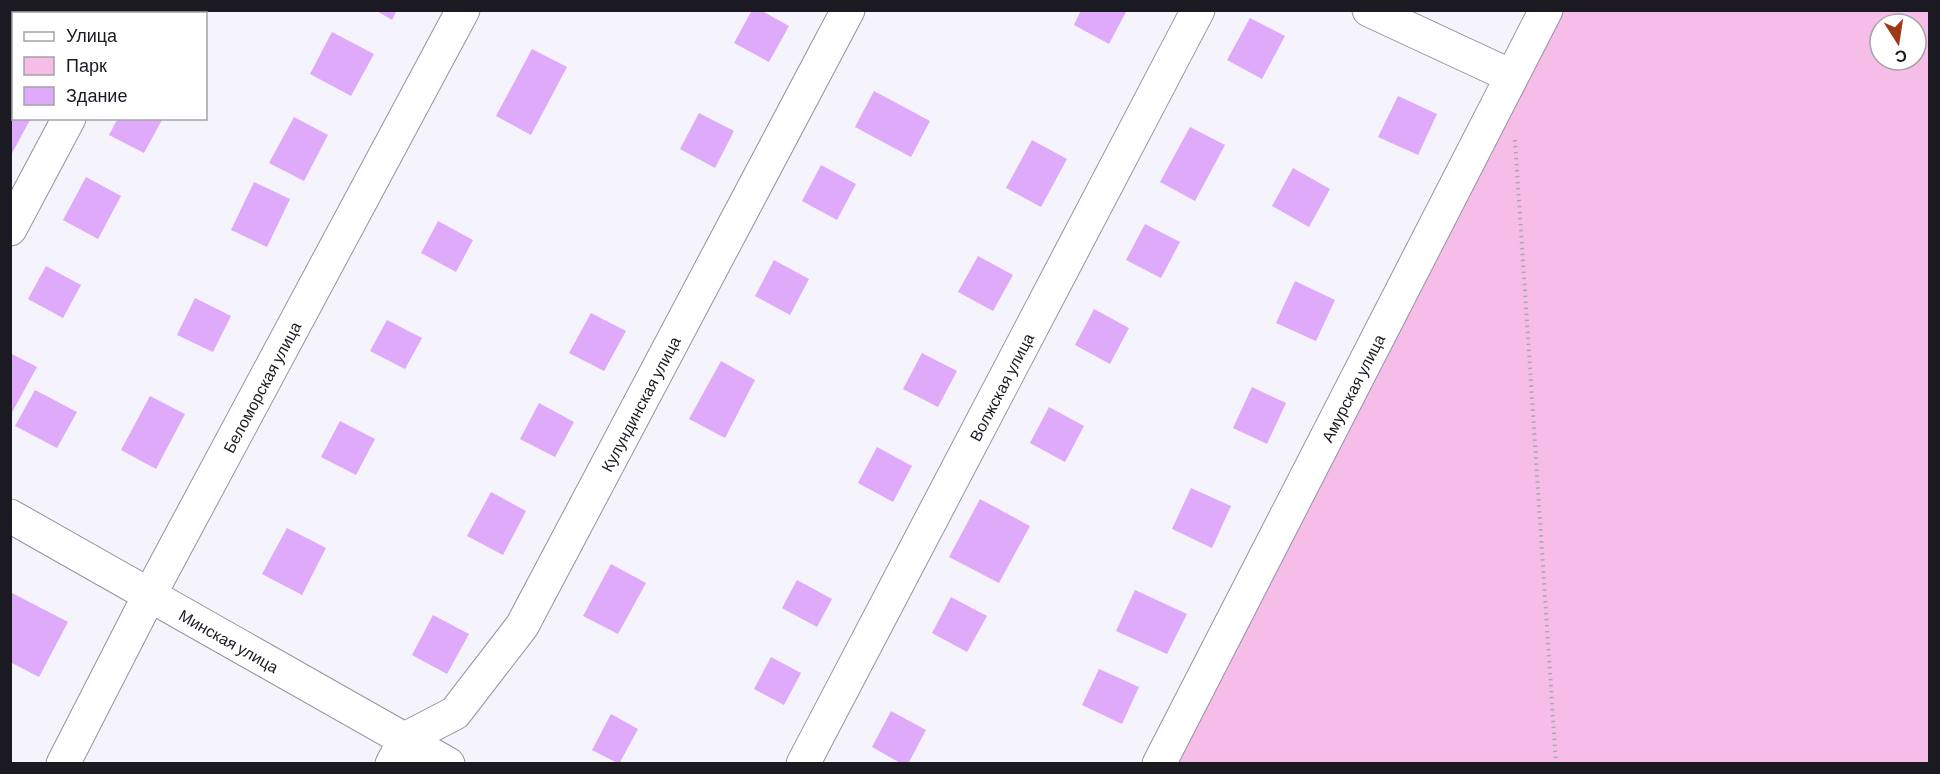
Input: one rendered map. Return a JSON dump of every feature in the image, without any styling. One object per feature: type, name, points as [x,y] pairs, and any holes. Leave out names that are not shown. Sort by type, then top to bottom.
[{"type":"street","name":"Беломорская улица","points":[[63,764],[150,594],[463,10]]},
{"type":"street","name":"Кулундинская улица","points":[[399,751],[455,714],[522,626],[848,10]]},
{"type":"street","name":"Волжская улица","points":[[803,764],[1198,10]]},
{"type":"street","points":[[1369,10],[1511,76]]},
{"type":"street","name":"Амурская улица","points":[[1159,764],[1546,10]]},
{"type":"street","points":[[10,229],[68,120]]},
{"type":"street","name":"Минская улица","points":[[10,516],[150,594],[399,751],[448,764]]},
{"type":"path","points":[[1515,136],[1556,764]]},
{"type":"green space","points":[[1561,11],[1929,11],[1929,763],[1176,764]]},
{"type":"building","points":[[375,10],[397,10],[392,20]]},
{"type":"building","points":[[752,10],[760,10],[789,26],[769,62],[734,43]]},
{"type":"building","points":[[1081,10],[1127,10],[1109,44],[1074,25]]},
{"type":"building","points":[[1250,18],[1285,36],[1262,79],[1227,60]]},
{"type":"building","points":[[332,32],[374,54],[351,96],[310,74]]},
{"type":"building","points":[[532,49],[567,67],[531,135],[496,116]]},
{"type":"building","points":[[874,91],[930,121],[911,157],[855,127]]},
{"type":"building","points":[[10,95],[12,96],[12,120],[30,120],[10,157]]},
{"type":"building","points":[[1398,96],[1437,114],[1418,155],[1378,137]]},
{"type":"building","points":[[699,113],[734,131],[715,168],[680,149]]},
{"type":"building","points":[[294,117],[328,135],[304,181],[269,163]]},
{"type":"building","points":[[117,120],[162,120],[144,153],[109,135]]},
{"type":"building","points":[[1190,127],[1225,145],[1195,201],[1160,182]]},
{"type":"building","points":[[1032,140],[1067,159],[1041,207],[1006,188]]},
{"type":"building","points":[[821,165],[856,184],[837,220],[802,201]]},
{"type":"building","points":[[1293,168],[1330,189],[1309,227],[1272,206]]},
{"type":"building","points":[[86,177],[121,196],[98,239],[63,220]]},
{"type":"building","points":[[254,182],[290,199],[267,247],[231,230]]},
{"type":"building","points":[[438,221],[473,240],[456,272],[421,253]]},
{"type":"building","points":[[1145,224],[1180,242],[1161,278],[1126,260]]},
{"type":"building","points":[[978,256],[1013,275],[993,311],[958,292]]},
{"type":"building","points":[[774,260],[809,279],[790,315],[755,296]]},
{"type":"building","points":[[46,266],[81,285],[63,318],[28,299]]},
{"type":"building","points":[[1295,281],[1335,300],[1316,341],[1276,323]]},
{"type":"building","points":[[195,298],[231,316],[213,352],[177,335]]},
{"type":"building","points":[[1094,309],[1129,328],[1110,364],[1075,345]]},
{"type":"building","points":[[591,313],[626,331],[604,371],[569,353]]},
{"type":"building","points":[[387,320],[422,338],[405,369],[370,351]]},
{"type":"building","points":[[10,353],[37,367],[10,416]]},
{"type":"building","points":[[922,353],[957,371],[938,407],[903,389]]},
{"type":"building","points":[[721,361],[755,380],[725,438],[689,419]]},
{"type":"building","points":[[1252,387],[1286,403],[1267,444],[1233,428]]},
{"type":"building","points":[[35,390],[77,412],[57,448],[15,426]]},
{"type":"building","points":[[150,396],[185,414],[156,469],[121,450]]},
{"type":"building","points":[[539,403],[574,422],[555,457],[520,439]]},
{"type":"building","points":[[1049,407],[1084,426],[1065,462],[1030,443]]},
{"type":"building","points":[[340,421],[375,439],[356,475],[321,457]]},
{"type":"building","points":[[877,447],[912,466],[893,502],[858,483]]},
{"type":"building","points":[[1191,488],[1231,506],[1212,548],[1172,529]]},
{"type":"building","points":[[491,492],[526,511],[503,555],[467,536]]},
{"type":"building","points":[[980,499],[1030,526],[999,583],[949,557]]},
{"type":"building","points":[[287,528],[326,548],[302,595],[262,574]]},
{"type":"building","points":[[611,564],[646,583],[618,634],[583,616]]},
{"type":"building","points":[[797,580],[832,599],[817,627],[782,608]]},
{"type":"building","points":[[1135,590],[1187,614],[1167,654],[1116,631]]},
{"type":"building","points":[[10,592],[68,622],[39,677],[10,662]]},
{"type":"building","points":[[951,597],[987,616],[967,652],[932,633]]},
{"type":"building","points":[[433,615],[469,634],[447,674],[412,655]]},
{"type":"building","points":[[771,657],[801,673],[784,705],[754,689]]},
{"type":"building","points":[[1099,669],[1139,687],[1122,724],[1082,705]]},
{"type":"building","points":[[891,711],[926,730],[908,764],[902,764],[872,747]]},
{"type":"building","points":[[611,714],[638,729],[619,764],[592,750]]}]
